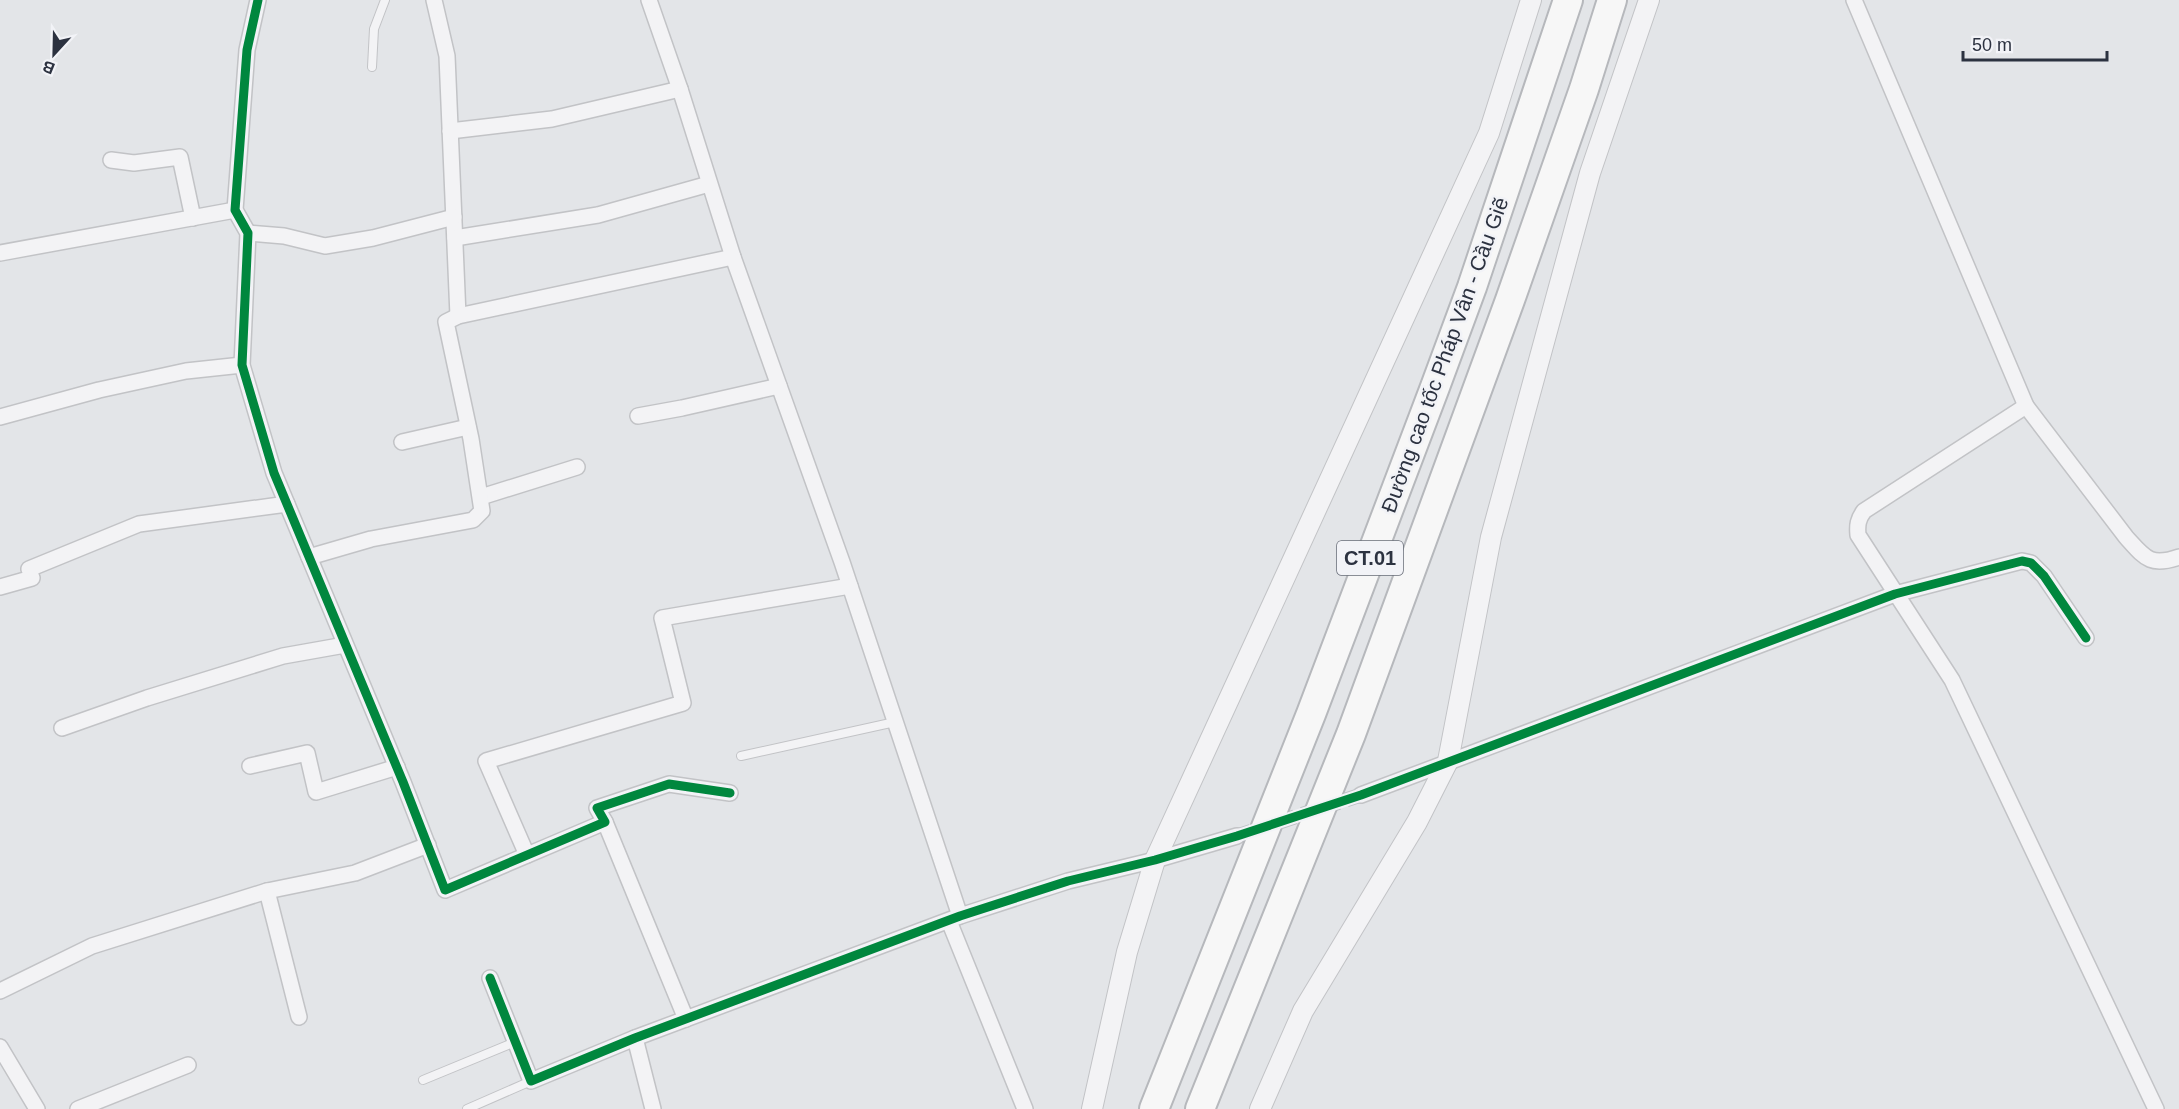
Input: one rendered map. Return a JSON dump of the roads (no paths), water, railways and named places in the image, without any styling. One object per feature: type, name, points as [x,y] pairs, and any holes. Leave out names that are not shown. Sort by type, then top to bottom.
[{"type":"highway","name":"Đường cao tốc Pháp Vân - Cầu Giẽ","points":[[1154,1109],[1311,714],[1440,375],[1472,287],[1568,0]]},
{"type":"highway","name":"Đường cao tốc Pháp Vân - Cầu Giẽ","points":[[1200,1109],[1355,722],[1502,322],[1584,89],[1612,0]]},
{"type":"street","points":[[260,0],[247,50],[235,210],[248,233],[242,365],[274,473],[397,767],[445,890],[605,822]]},
{"type":"street","points":[[434,0],[447,56],[458,316]]},
{"type":"street","points":[[649,0],[680,89],[733,257],[850,586],[895,722],[954,918],[1025,1109]]},
{"type":"street","points":[[1092,1109],[1127,952],[1155,860],[1489,133],[1531,0]]},
{"type":"street","points":[[1260,1109],[1302,1011],[1417,822],[1448,761],[1491,537],[1590,173],[1649,0]]},
{"type":"street","points":[[1854,0],[2026,406],[2126,537],[2145,557],[2154,562],[2179,557]]},
{"type":"street","points":[[450,131],[552,119],[680,89]]},
{"type":"street","points":[[111,160],[134,163],[180,158],[193,218]]},
{"type":"street","points":[[455,238],[598,215],[710,184]]},
{"type":"street","points":[[0,253],[235,210]]},
{"type":"street","points":[[248,233],[284,236],[324,246],[373,238],[454,217]]},
{"type":"street","points":[[309,557],[371,539],[473,520],[482,511],[468,427],[446,322],[458,316],[733,257]]},
{"type":"street","points":[[0,417],[99,390],[186,371],[242,365]]},
{"type":"street","points":[[638,416],[779,386]]},
{"type":"street","points":[[2026,406],[1864,511],[1857,525],[1858,535],[1952,680],[2156,1109]]},
{"type":"street","points":[[402,442],[468,427]]},
{"type":"street","points":[[481,497],[577,467]]},
{"type":"street","points":[[0,587],[32,578],[29,569],[138,524],[287,504]]},
{"type":"street","points":[[1361,795],[1895,594],[2022,561],[2031,563],[2044,576],[2085,638]]},
{"type":"street","points":[[527,855],[486,761],[683,703],[662,618],[850,586]]},
{"type":"street","points":[[62,728],[147,698],[283,656],[345,645]]},
{"type":"street","points":[[250,766],[307,753],[316,792],[397,767]]},
{"type":"street","points":[[686,1019],[597,807],[669,784],[730,792]]},
{"type":"street","points":[[490,978],[531,1082],[635,1038],[954,918],[1068,881],[1155,860],[1237,836]]},
{"type":"street","points":[[0,991],[92,946],[267,891],[355,873],[428,845]]},
{"type":"street","points":[[267,891],[299,1017]]},
{"type":"street","points":[[635,1038],[653,1109]]},
{"type":"street","points":[[0,1047],[36,1109]]},
{"type":"street","points":[[78,1109],[188,1065]]},
{"type":"lane","points":[[372,67],[374,29],[385,0]]},
{"type":"lane","points":[[741,756],[895,722]]},
{"type":"lane","points":[[423,1080],[515,1042]]},
{"type":"lane","points":[[467,1109],[531,1082]]},
{"type":"tunnel","points":[[1237,836],[1361,795]]}]
